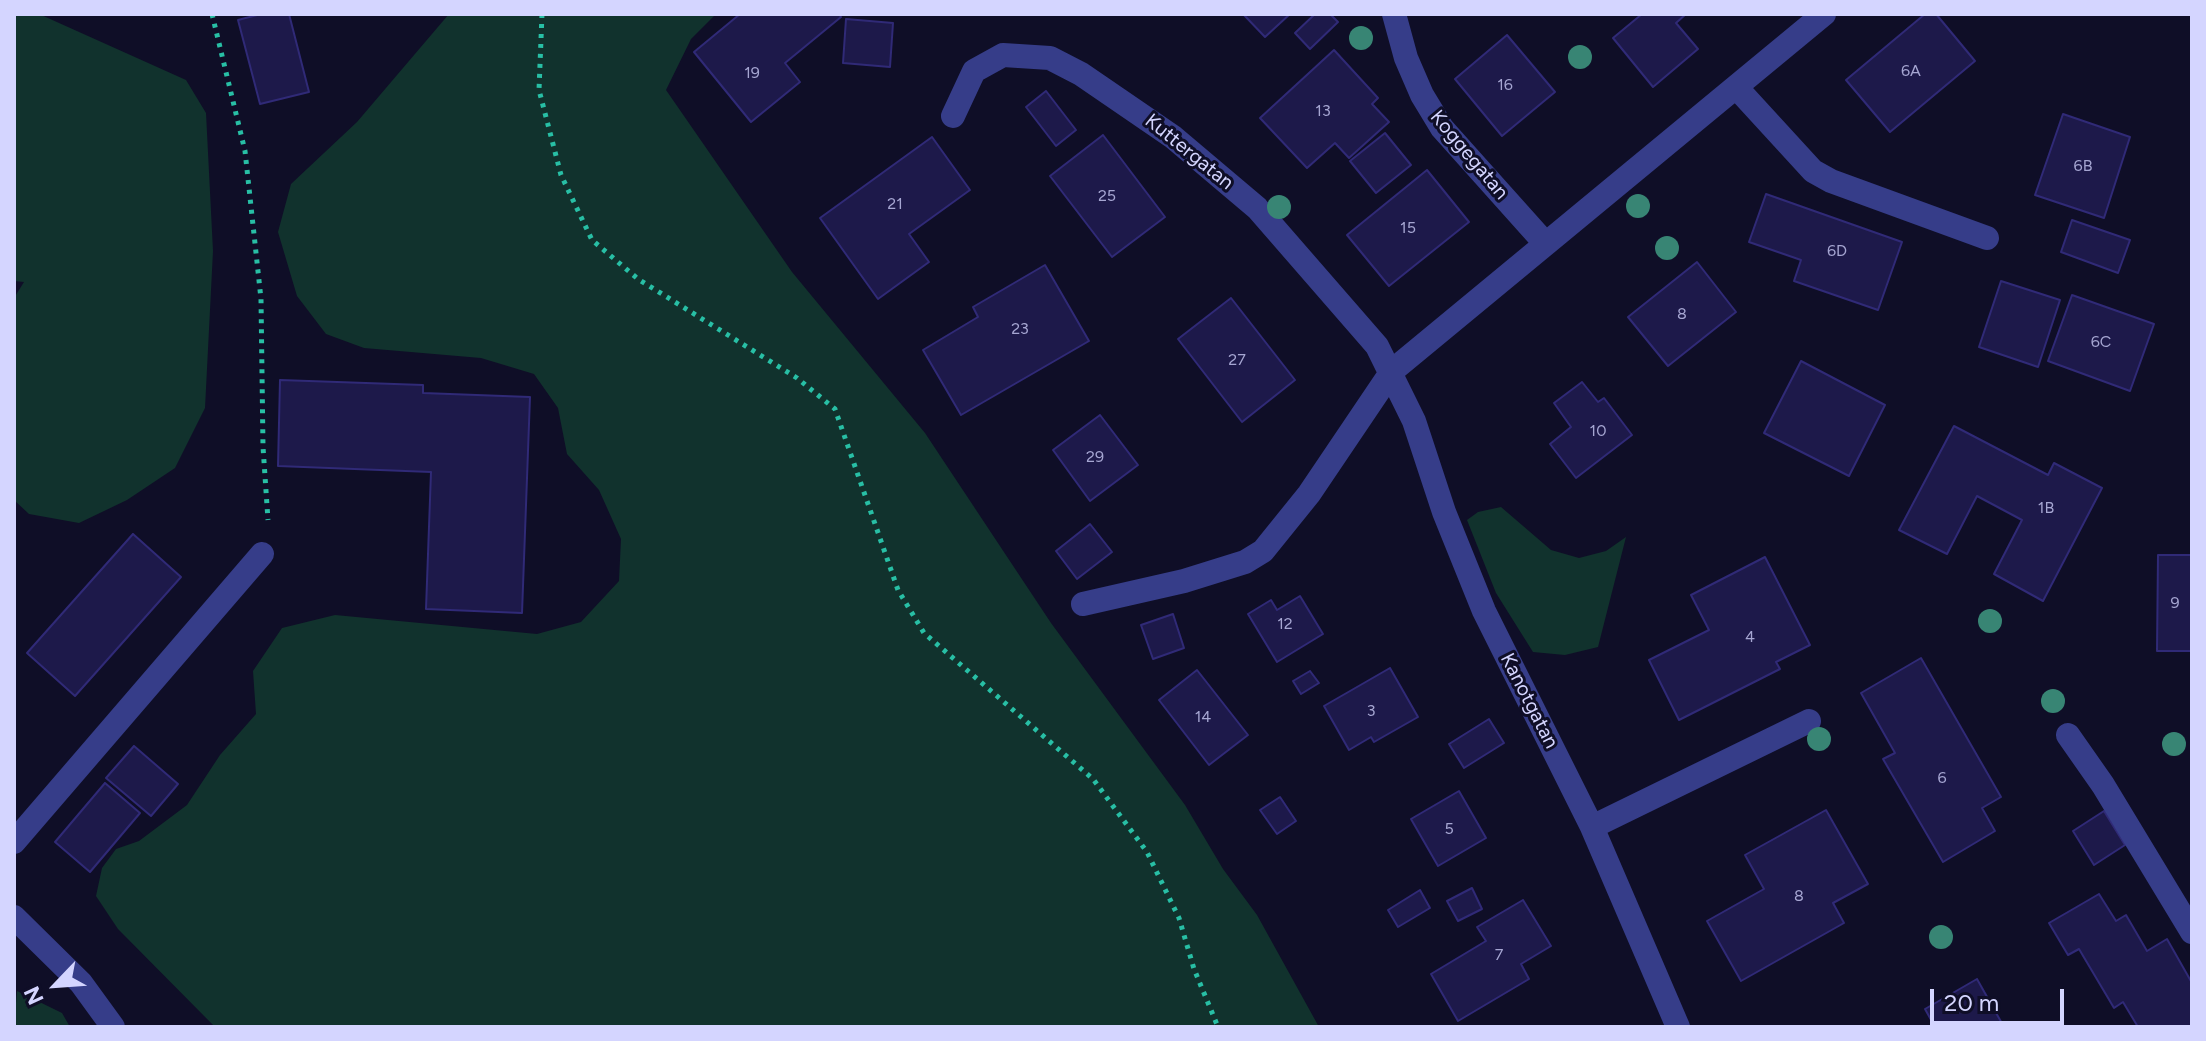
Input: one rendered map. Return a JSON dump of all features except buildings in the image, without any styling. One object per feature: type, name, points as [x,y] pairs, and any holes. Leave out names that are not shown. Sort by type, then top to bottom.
[{"type":"street","name":"Koggegatan","points":[[1394,14],[1416,83],[1442,128],[1544,242]]},
{"type":"street","points":[[1083,604],[1208,574],[1245,562],[1263,551],[1309,494],[1392,371],[1544,242],[1824,14]]},
{"type":"street","name":"Kuttergatan","points":[[953,116],[974,71],[1003,55],[1050,58],[1081,74],[1173,137],[1257,208],[1377,346],[1392,371]]},
{"type":"street","points":[[1736,87],[1813,171],[1831,181],[1987,238]]},
{"type":"street","name":"Kanotgatan","points":[[1392,371],[1414,421],[1444,512],[1484,611],[1592,827],[1678,1027]]},
{"type":"street","points":[[14,842],[262,554]]},
{"type":"street","points":[[1592,827],[1809,721]]},
{"type":"street","points":[[2068,735],[2127,823],[2192,932]]},
{"type":"street","points":[[14,917],[81,983],[113,1027]]},
{"type":"path","points":[[212,14],[245,151],[261,299],[269,533],[262,554]]},
{"type":"path","points":[[542,14],[539,90],[561,175],[592,240],[638,279],[797,378],[835,409],[898,590],[924,633],[1093,779],[1147,852],[1179,918],[1194,969],[1218,1027]]},
{"type":"green space","points":[[14,14],[39,14],[186,80],[206,113],[213,251],[205,408],[175,468],[127,500],[79,523],[29,514],[14,500],[14,298],[24,282],[14,281]]},
{"type":"green space","points":[[449,14],[716,14],[691,39],[666,90],[792,272],[925,433],[1051,623],[1185,805],[1223,869],[1257,915],[1319,1027],[215,1027],[118,929],[96,896],[102,868],[116,849],[139,841],[187,805],[220,755],[256,714],[253,671],[282,628],[335,615],[537,634],[581,622],[619,581],[621,539],[599,490],[567,454],[558,408],[534,374],[481,358],[364,348],[326,334],[297,296],[278,232],[291,184],[357,122]]},
{"type":"green space","points":[[1501,507],[1551,550],[1579,558],[1606,551],[1626,537],[1598,647],[1565,655],[1533,652],[1496,593],[1467,520],[1478,512]]},
{"type":"green space","points":[[17,991],[62,1013],[70,1027],[14,1027]]}]
